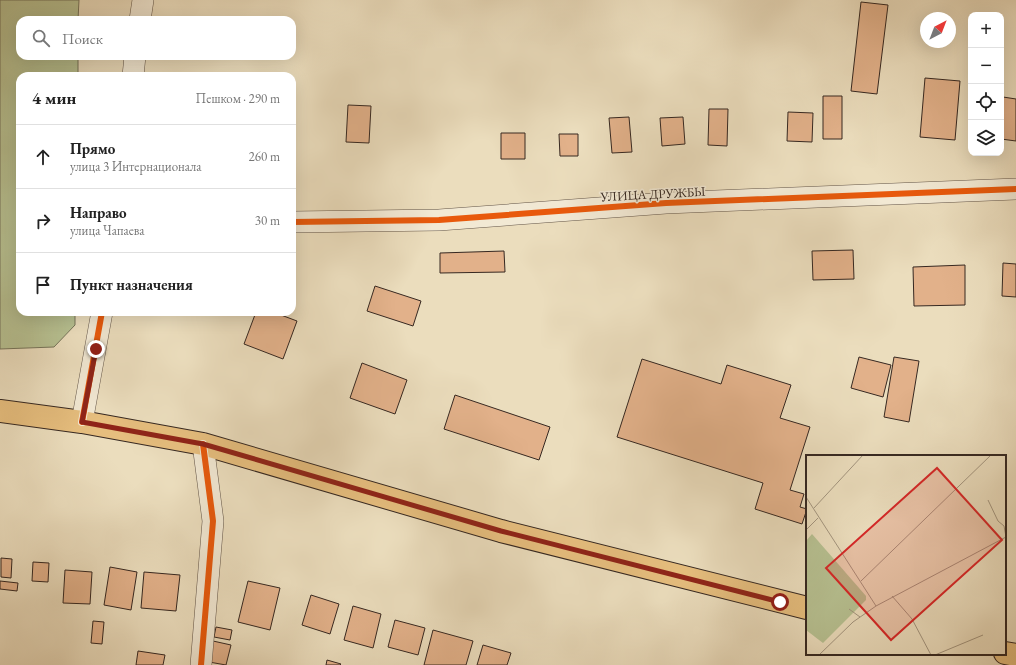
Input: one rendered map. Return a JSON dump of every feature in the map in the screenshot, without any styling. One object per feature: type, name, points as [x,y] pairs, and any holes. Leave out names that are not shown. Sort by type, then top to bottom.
[{"type":"main road","points":[[0,411],[82,422],[203,444],[501,531],[806,608]]},
{"type":"main road","points":[[1006,653],[1016,655]]},
{"type":"street","points":[[141,16],[143,0]]},
{"type":"street","points":[[133,72],[135,60]]},
{"type":"street","name":"УЛИЦА ДРУЖБЫ","points":[[296,222],[439,220],[666,203],[1016,189]]},
{"type":"street","points":[[82,422],[101,316]]},
{"type":"street","points":[[201,665],[213,521],[203,444]]},
{"type":"green space","points":[[0,0],[79,0],[78,16],[16,16],[16,60],[78,60],[78,72],[16,72],[16,316],[75,316],[75,325],[54,347],[0,349]]},
{"type":"building","points":[[861,2],[888,5],[877,94],[851,91]]},
{"type":"building","points":[[925,78],[960,81],[955,140],[920,137]]},
{"type":"building","points":[[823,96],[842,96],[842,139],[823,139]]},
{"type":"building","points":[[1004,97],[1016,99],[1016,141],[1004,139]]},
{"type":"building","points":[[348,105],[371,106],[369,143],[346,142]]},
{"type":"building","points":[[709,109],[728,109],[727,146],[708,145]]},
{"type":"building","points":[[788,112],[813,113],[812,142],[787,141]]},
{"type":"building","points":[[629,117],[632,152],[612,153],[609,118]]},
{"type":"building","points":[[683,117],[685,144],[662,146],[660,118]]},
{"type":"building","points":[[501,133],[525,133],[525,159],[501,159]]},
{"type":"building","points":[[559,134],[578,134],[578,156],[560,156]]},
{"type":"building","points":[[853,250],[854,279],[813,280],[812,251]]},
{"type":"building","points":[[504,251],[505,272],[440,273],[440,253]]},
{"type":"building","points":[[1003,263],[1016,264],[1016,297],[1002,296]]},
{"type":"building","points":[[965,265],[965,305],[914,306],[913,267]]},
{"type":"building","points":[[375,286],[421,301],[413,326],[367,311]]},
{"type":"building","points":[[254,316],[284,316],[297,321],[283,359],[244,344]]},
{"type":"building","points":[[859,357],[891,365],[883,397],[851,388]]},
{"type":"building","points":[[894,357],[919,361],[909,422],[884,417]]},
{"type":"building","points":[[642,359],[721,384],[727,365],[791,385],[780,418],[810,427],[790,490],[804,494],[800,507],[806,509],[806,512],[802,524],[755,509],[763,483],[617,437]]},
{"type":"building","points":[[362,363],[407,380],[395,414],[350,398]]},
{"type":"building","points":[[455,395],[550,427],[539,460],[444,429]]},
{"type":"building","points":[[1,558],[12,559],[11,578],[1,577]]},
{"type":"building","points":[[33,562],[49,563],[48,582],[32,581]]},
{"type":"building","points":[[110,567],[137,572],[131,610],[104,605]]},
{"type":"building","points":[[65,570],[92,572],[90,604],[63,603]]},
{"type":"building","points":[[144,572],[180,575],[176,611],[141,608]]},
{"type":"building","points":[[0,581],[18,583],[17,591],[0,589]]},
{"type":"building","points":[[248,581],[280,588],[270,630],[238,622]]},
{"type":"building","points":[[311,595],[339,604],[330,634],[302,625]]},
{"type":"building","points":[[353,606],[381,614],[373,648],[344,640]]},
{"type":"building","points":[[395,620],[425,628],[418,655],[388,647]]},
{"type":"building","points":[[93,621],[104,622],[102,644],[91,643]]},
{"type":"building","points":[[216,627],[232,630],[230,640],[214,637]]},
{"type":"building","points":[[433,630],[473,641],[466,665],[424,665]]},
{"type":"building","points":[[213,641],[231,645],[226,665],[209,662]]},
{"type":"building","points":[[483,645],[511,653],[507,665],[477,665]]},
{"type":"building","points":[[138,651],[165,655],[163,665],[136,665]]},
{"type":"building","points":[[327,660],[341,664],[326,665]]},
{"type":"cycle path","points":[[296,222],[439,220],[666,203],[1016,189]]},
{"type":"cycle path","points":[[82,422],[101,316]]},
{"type":"cycle path","points":[[201,665],[213,521],[203,444]]},
{"type":"route","points":[[96,349],[82,422],[203,444],[501,531],[780,602]]}]
